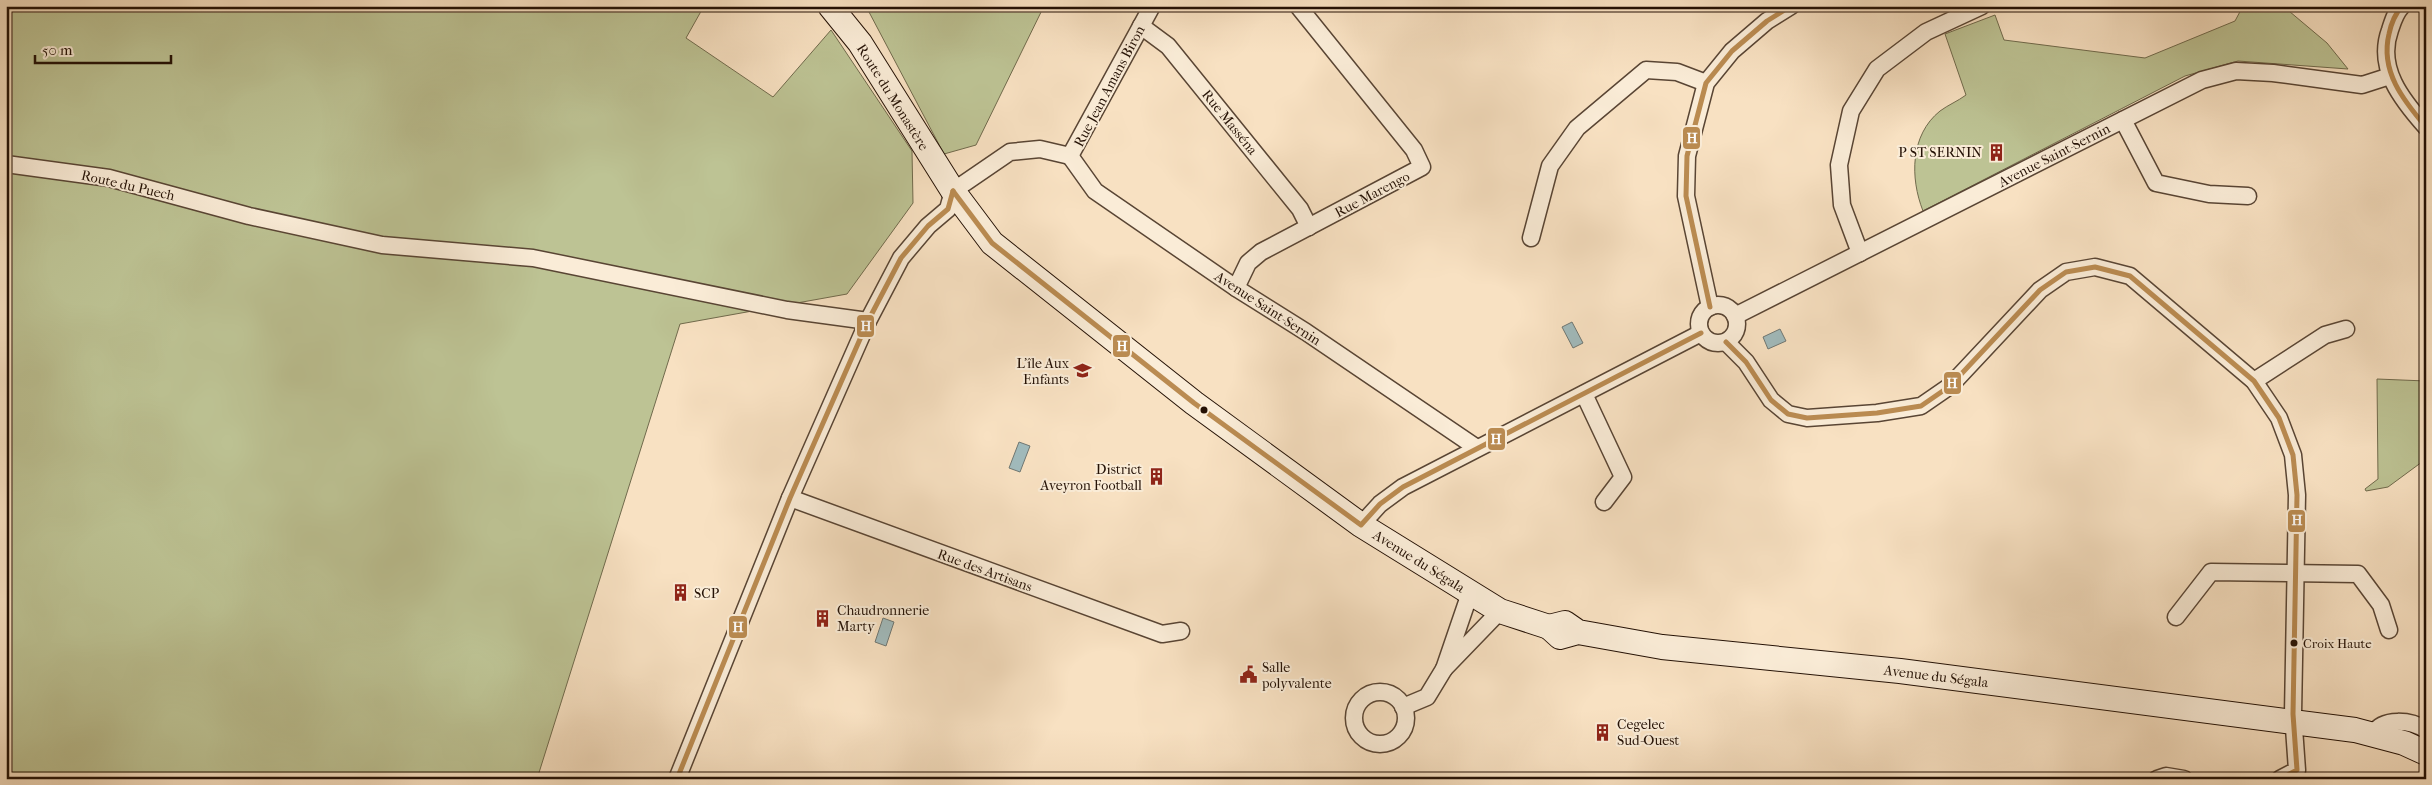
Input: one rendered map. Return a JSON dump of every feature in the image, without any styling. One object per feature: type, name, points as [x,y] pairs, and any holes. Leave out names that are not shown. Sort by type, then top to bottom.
[{"type":"street","name":"Route du Monastère","points":[[830,6],[860,44],[953,191]]},
{"type":"street","name":"Rue Jean Amans Biron","points":[[953,191],[1010,152],[1040,149],[1070,156],[1152,6]]},
{"type":"street","name":"Rue Marengo","points":[[1236,288],[1248,263],[1261,252],[1422,167],[1414,150],[1298,6]]},
{"type":"street","points":[[1710,307],[1686,196],[1687,156],[1706,83],[1732,51],[1767,21],[1791,6]]},
{"type":"street","points":[[1860,253],[1842,204],[1839,165],[1851,111],[1877,70],[1926,32],[1963,13],[1982,6]]},
{"type":"street","points":[[2402,6],[2396,12],[2386,43],[2386,63],[2390,76],[2407,106],[2426,127]]},
{"type":"street","name":"Rue Masséna","points":[[1141,26],[1168,46],[1300,210],[1309,227]]},
{"type":"street","points":[[1531,238],[1550,166],[1577,128],[1646,70],[1676,72],[1706,83]]},
{"type":"street","name":"Avenue Saint-Sernin","points":[[1735,316],[2202,80],[2236,71],[2273,73],[2362,85],[2390,76]]},
{"type":"street","points":[[2124,120],[2156,183],[2209,194],[2248,196]]},
{"type":"street","name":"Avenue Saint-Sernin","points":[[1070,156],[1095,191],[1236,288],[1306,332],[1477,448]]},
{"type":"street","name":"Route du Puech","points":[[6,164],[109,178],[249,216],[382,245],[533,258],[787,310],[868,321]]},
{"type":"street","points":[[677,779],[790,498],[868,321],[901,258],[928,226],[948,209],[953,191]]},
{"type":"street","name":"Avenue du Ségala","points":[[953,191],[992,243],[1194,403],[1361,525],[1500,611],[1549,627],[1565,623],[1578,632],[1662,647],[1900,671],[2293,723]]},
{"type":"street","points":[[1726,342],[1734,334],[1737,322],[1735,316],[1727,308],[1710,307],[1705,310],[1699,321],[1701,333],[1709,341],[1726,342],[1746,362],[1770,400],[1788,414],[1817,417],[1877,413],[1921,406],[1950,386],[2040,290],[2066,272],[2096,267],[2130,276],[2254,382],[2279,418],[2293,455],[2297,495],[2293,723],[2297,774],[2280,779]]},
{"type":"street","points":[[2254,382],[2325,336],[2346,330]]},
{"type":"street","points":[[1361,525],[1380,504],[1403,487],[1701,333]]},
{"type":"street","points":[[1584,394],[1624,476],[1604,502]]},
{"type":"street","name":"Rue des Artisans","points":[[790,498],[1162,634],[1182,631]]},
{"type":"street","points":[[2176,617],[2211,572],[2358,574],[2381,606],[2390,630]]},
{"type":"street","points":[[1444,669],[1454,634],[1470,592]]},
{"type":"street","points":[[1403,706],[1427,697],[1444,669],[1500,611]]},
{"type":"street","points":[[2293,723],[2373,734],[2404,743],[2426,753]]},
{"type":"street","points":[[2373,734],[2378,726],[2384,723],[2416,723],[2426,730]]},
{"type":"street","points":[[2157,779],[2166,776],[2184,779]]},
{"type":"green space","points":[[6,6],[704,6],[686,38],[773,97],[831,30],[912,151],[913,203],[847,294],[680,324],[537,779],[6,779]]},
{"type":"green space","points":[[863,6],[1044,6],[976,145],[944,154],[869,12]]},
{"type":"green space","points":[[2243,6],[2283,6],[2327,43],[2348,69],[2238,61],[2185,76],[1923,211],[1916,185],[1915,158],[1918,144],[1930,121],[1940,111],[1966,95],[1945,34],[1995,15],[2004,40],[2145,58],[2235,21]]},
{"type":"green space","points":[[2377,379],[2426,381],[2426,459],[2388,487],[2366,491],[2365,489],[2378,479]]},
{"type":"water","points":[[1572,322],[1583,343],[1573,348],[1562,327]]},
{"type":"water","points":[[1780,329],[1786,341],[1768,349],[1763,337]]},
{"type":"water","points":[[1019,442],[1030,446],[1020,472],[1009,468]]},
{"type":"water","points":[[883,618],[894,622],[886,646],[875,642]]},
{"type":"transit line","name":"H","points":[[1710,307],[1686,196],[1687,156],[1706,83],[1732,51],[1767,21],[1791,6]]},
{"type":"transit line","name":"H","points":[[2402,6],[2395,16],[2390,30],[2387,48],[2388,60],[2391,73],[2402,95],[2426,127]]},
{"type":"transit line","name":"H","points":[[953,191],[992,243],[1194,403],[1361,525],[1380,504],[1403,487],[1701,333]]},
{"type":"transit line","name":"H","points":[[677,779],[790,498],[868,321],[901,258],[928,226],[948,209],[953,191]]},
{"type":"transit line","name":"H","points":[[1726,342],[1746,362],[1771,400],[1788,414],[1807,418],[1877,413],[1921,406],[1950,386],[2040,290],[2066,272],[2095,267],[2130,276],[2254,381],[2279,418],[2293,455],[2297,495],[2293,714],[2297,770],[2280,779]]},
{"type":"place","name":"P ST SERNIN","points":[[1996,152]]},
{"type":"place","name":"L'île Aux Enfants","points":[[1083,371]]},
{"type":"place","name":"District Aveyron Football","points":[[1156,477]]},
{"type":"place","name":"SCP","points":[[680,593]]},
{"type":"place","name":"Chaudronnerie Marty","points":[[823,618]]},
{"type":"place","name":"Croix Haute","points":[[2294,643]]},
{"type":"place","name":"Salle polyvalente","points":[[1248,675]]},
{"type":"place","name":"Cegelec Sud-Ouest","points":[[1603,732]]}]
